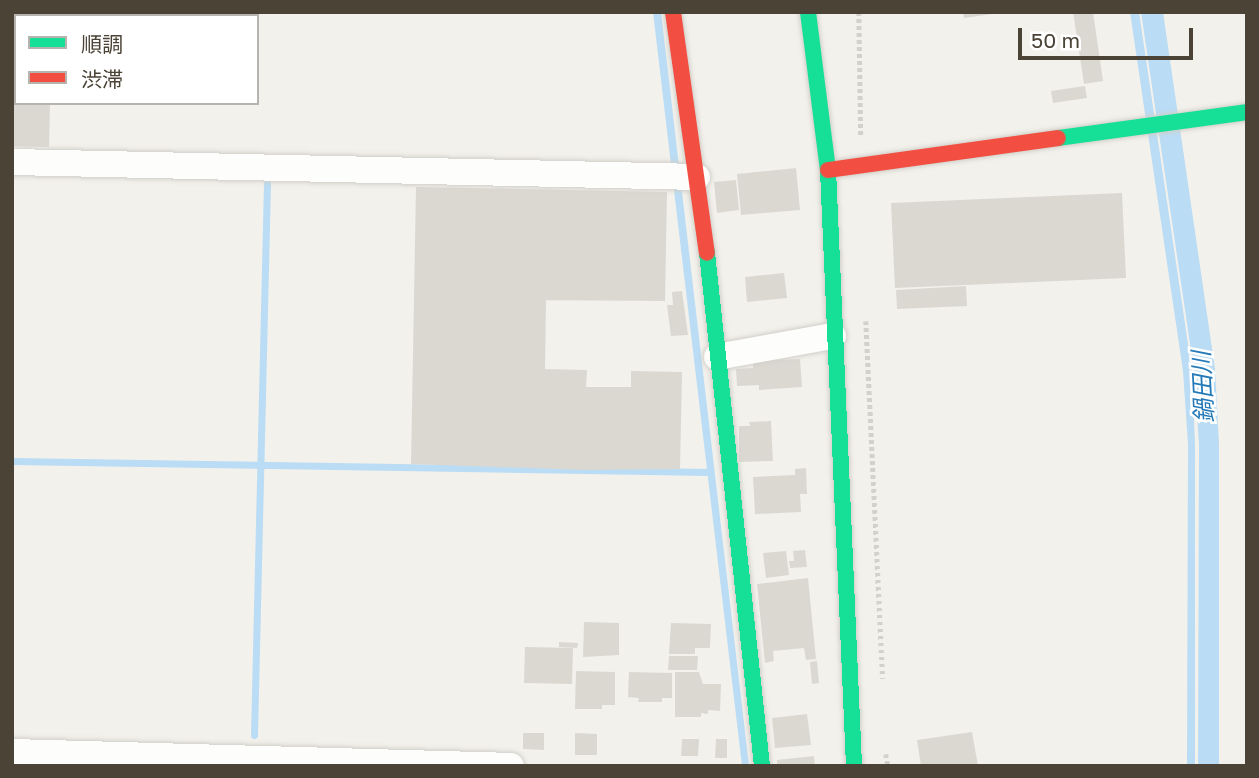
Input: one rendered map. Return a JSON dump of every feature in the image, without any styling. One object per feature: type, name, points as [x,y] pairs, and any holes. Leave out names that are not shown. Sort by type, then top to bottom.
[{"type":"street","points":[[674,12],[685,177],[716,357],[762,766]]},
{"type":"street","points":[[808,12],[828,170],[833,336],[854,766]]},
{"type":"street","points":[[828,170],[1247,112]]},
{"type":"street","points":[[12,162],[685,177]]},
{"type":"street","points":[[716,357],[833,336]]},
{"type":"street","points":[[12,752],[511,766]]},
{"type":"path","points":[[859,12],[862,165]]},
{"type":"path","points":[[866,316],[883,683]]},
{"type":"path","points":[[885,746],[888,766]]},
{"type":"water","points":[[653,12],[661,12],[749,766],[742,766]]},
{"type":"water","points":[[1130,12],[1139,12],[1192,371],[1195,444],[1195,766],[1187,766],[1188,444],[1183,371]]},
{"type":"water","name":"鍋田川","points":[[1141,12],[1163,12],[1215,369],[1219,444],[1219,766],[1198,766],[1199,444],[1194,371]]},
{"type":"building","points":[[12,12],[52,12],[14,14],[14,105],[50,105],[49,147],[12,146]]},
{"type":"building","points":[[963,12],[993,12],[993,14],[964,18]]},
{"type":"building","points":[[1073,12],[1093,12],[1103,81],[1084,84]]},
{"type":"building","points":[[1085,86],[1087,98],[1053,103],[1051,91]]},
{"type":"building","points":[[796,168],[800,210],[741,215],[737,174]]},
{"type":"building","points":[[736,180],[739,210],[717,213],[714,182]]},
{"type":"building","points":[[416,187],[667,192],[665,301],[546,300],[545,369],[587,370],[586,387],[631,387],[631,371],[682,372],[680,469],[585,470],[411,464]]},
{"type":"building","points":[[1122,193],[1126,278],[895,288],[891,203]]},
{"type":"building","points":[[784,273],[787,298],[747,302],[745,277]]},
{"type":"building","points":[[966,286],[967,306],[897,309],[896,290]]},
{"type":"building","points":[[682,291],[688,335],[671,336],[667,305],[673,305],[672,292]]},
{"type":"building","points":[[800,359],[802,387],[759,390],[759,385],[737,386],[736,369],[753,368],[753,361]]},
{"type":"building","points":[[771,421],[773,461],[739,462],[739,426],[750,426],[749,422]]},
{"type":"building","points":[[806,468],[807,494],[800,494],[801,512],[755,514],[753,477],[795,475],[795,469]]},
{"type":"building","points":[[805,550],[807,567],[790,568],[789,561],[794,561],[793,551]]},
{"type":"building","points":[[786,551],[789,575],[766,578],[763,553]]},
{"type":"building","points":[[808,578],[816,659],[806,660],[804,648],[773,651],[774,661],[765,663],[757,584]]},
{"type":"building","points":[[584,622],[619,623],[619,655],[583,657]]},
{"type":"building","points":[[671,623],[711,624],[710,648],[695,648],[695,654],[669,654]]},
{"type":"building","points":[[559,642],[578,643],[577,648],[559,647]]},
{"type":"building","points":[[525,647],[573,648],[572,684],[524,683]]},
{"type":"building","points":[[669,656],[698,656],[697,670],[668,670]]},
{"type":"building","points":[[817,661],[819,683],[812,684],[810,662]]},
{"type":"building","points":[[576,671],[615,672],[615,705],[602,705],[602,709],[575,709]]},
{"type":"building","points":[[629,672],[672,673],[672,698],[662,698],[662,702],[638,702],[639,698],[628,697]]},
{"type":"building","points":[[675,672],[699,672],[703,684],[721,684],[720,711],[708,710],[708,714],[701,713],[701,717],[675,717]]},
{"type":"building","points":[[807,714],[811,745],[775,748],[772,718]]},
{"type":"building","points":[[972,732],[978,766],[921,766],[917,740]]},
{"type":"building","points":[[523,733],[544,733],[544,750],[523,749]]},
{"type":"building","points":[[575,733],[597,734],[597,755],[575,755]]},
{"type":"building","points":[[682,739],[699,739],[698,756],[681,756]]},
{"type":"building","points":[[716,739],[727,739],[727,758],[715,758]]},
{"type":"building","points":[[814,756],[815,766],[777,766],[777,760]]},
{"type":"waterway","points":[[254,735],[267,183]]},
{"type":"waterway","points":[[12,461],[709,472]]},
{"type":"traffic: fast","points":[[808,12],[828,170],[854,766]]},
{"type":"traffic: fast","points":[[1058,138],[1247,112]]},
{"type":"traffic: fast","points":[[707,253],[762,766]]},
{"type":"traffic: jam","points":[[673,12],[707,253]]},
{"type":"traffic: jam","points":[[828,170],[1058,138]]}]
